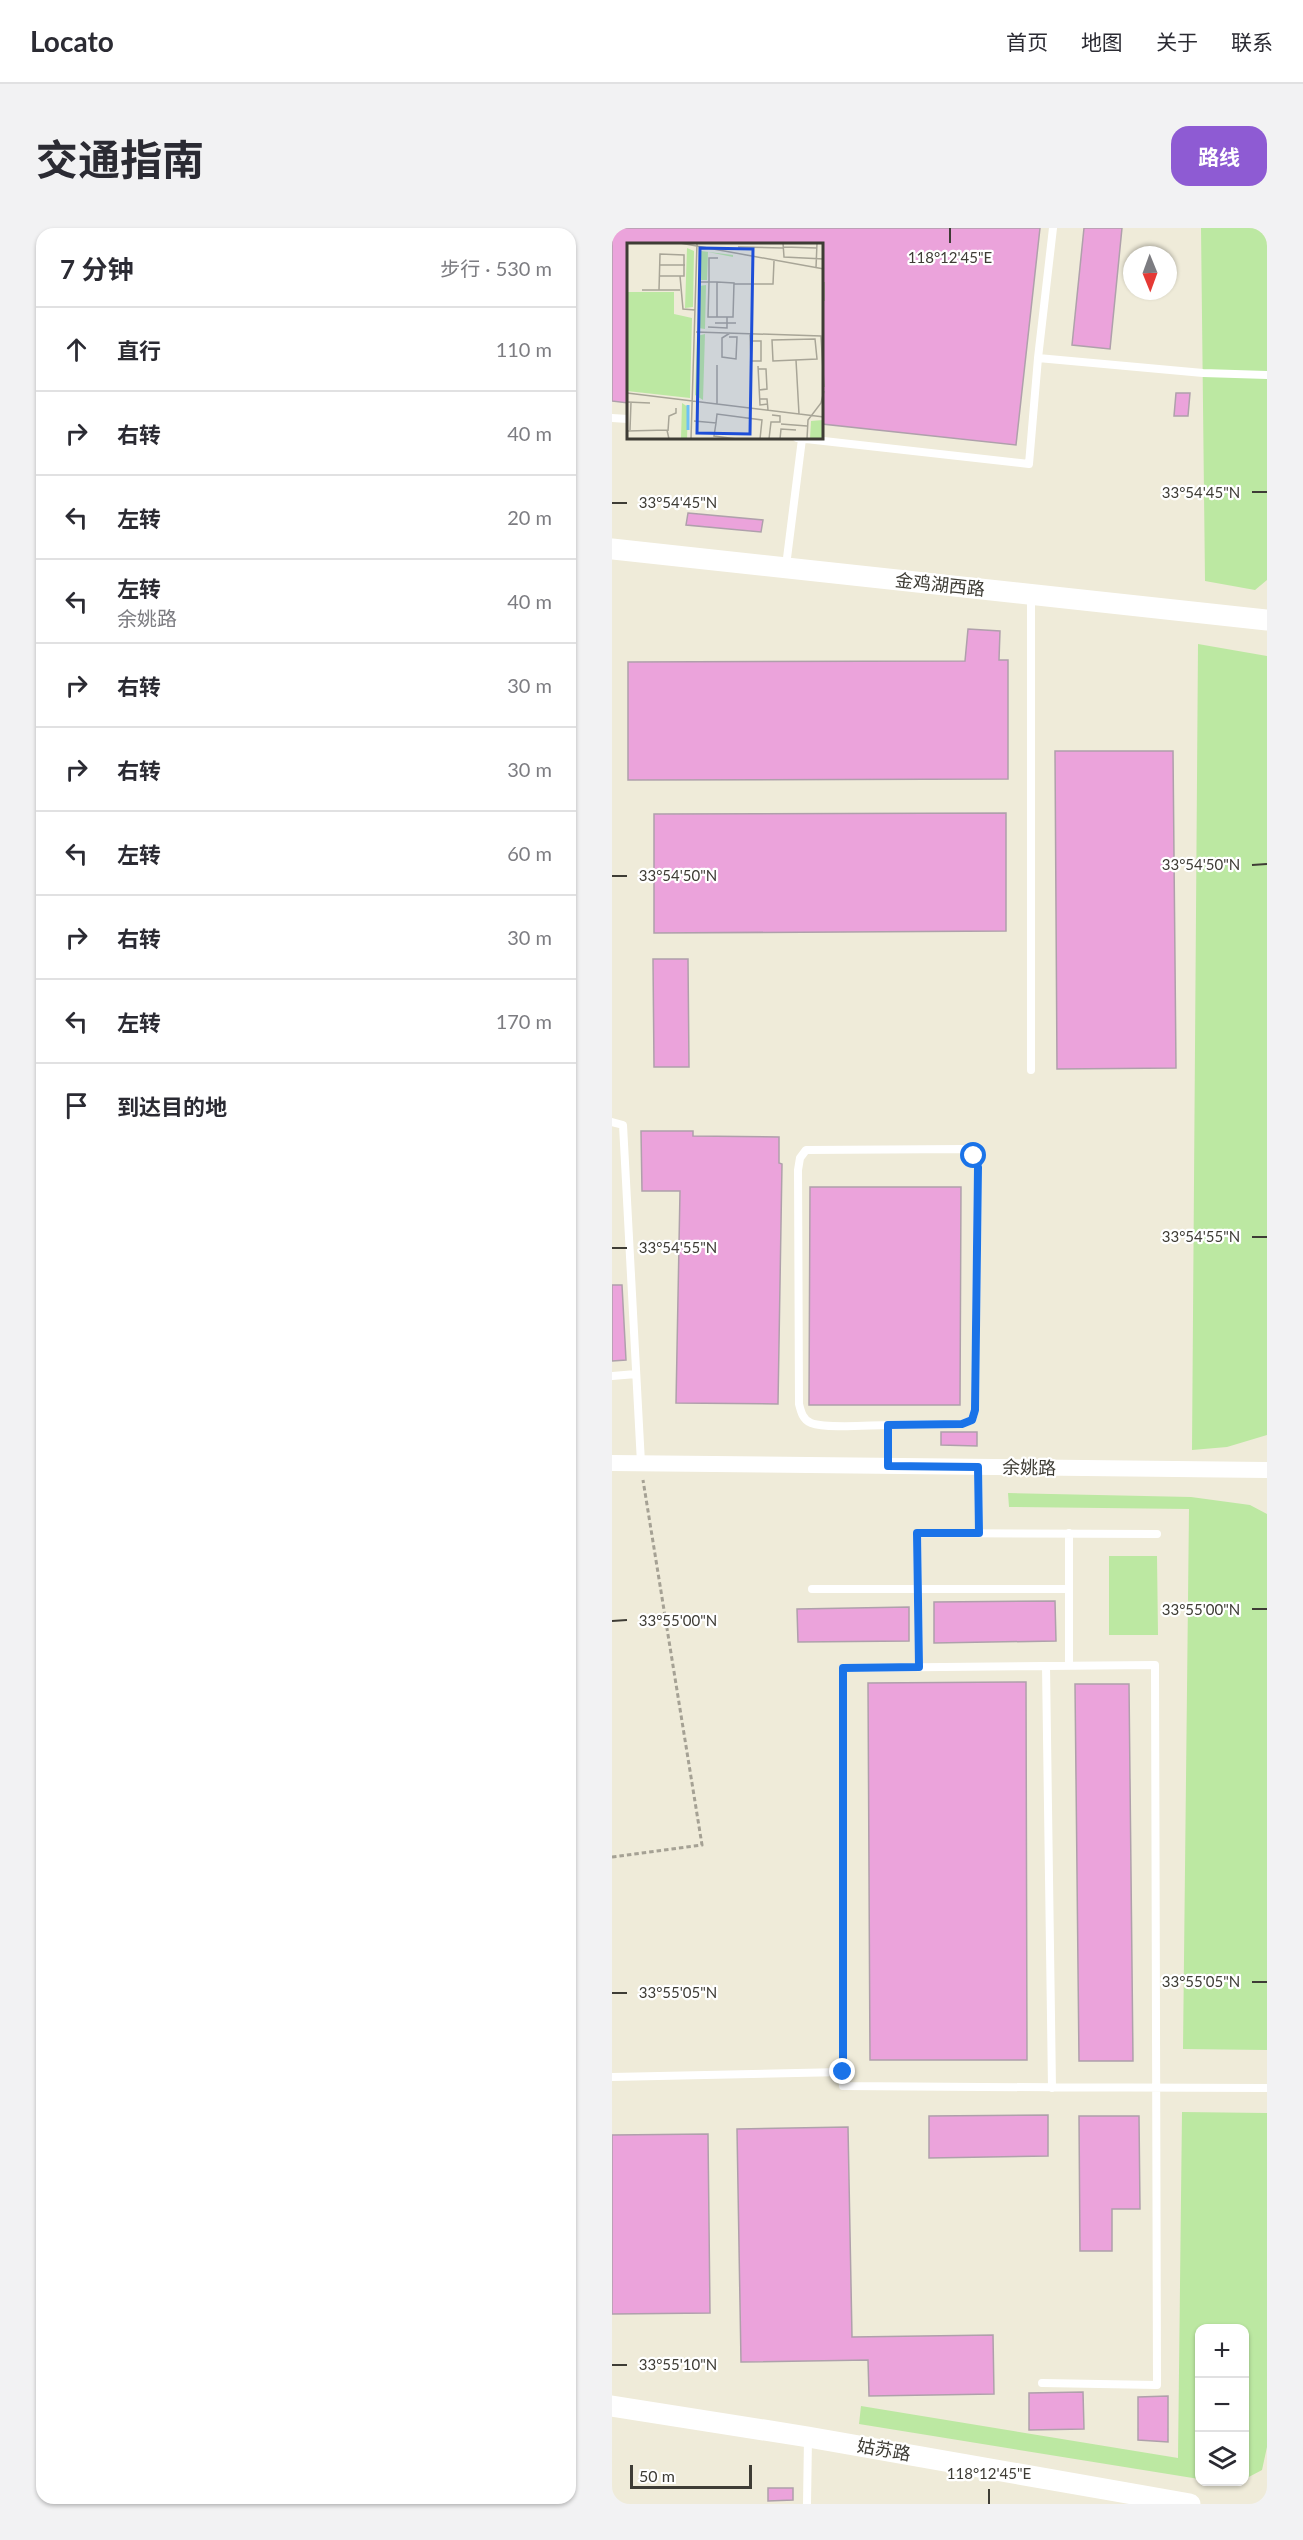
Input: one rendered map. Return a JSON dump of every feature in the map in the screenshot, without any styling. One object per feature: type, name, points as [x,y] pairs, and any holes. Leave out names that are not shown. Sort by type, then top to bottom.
[{"type":"street","name":"金鸡湖西路","points":[[612,549],[1267,620]]},
{"type":"street","name":"余姚路","points":[[612,1463],[1267,1470]]},
{"type":"street","name":"姑苏路","points":[[612,2406],[808,2437],[1190,2504]]},
{"type":"lane","points":[[819,440],[1029,464],[1053,228]]},
{"type":"lane","points":[[1038,358],[1203,373],[1267,375]]},
{"type":"lane","points":[[612,417],[627,419]]},
{"type":"lane","points":[[786,568],[802,440]]},
{"type":"lane","points":[[1031,595],[1031,1070]]},
{"type":"lane","points":[[612,1122],[623,1125],[641,1463]]},
{"type":"lane","points":[[964,1149],[974,1156],[978,1167],[975,1410],[972,1420],[962,1424],[888,1425],[822,1425],[810,1423],[802,1415],[799,1404],[798,1170],[800,1158],[806,1150],[964,1149]]},
{"type":"lane","points":[[612,1376],[636,1374]]},
{"type":"lane","points":[[888,1425],[888,1466]]},
{"type":"lane","points":[[978,1467],[979,1533]]},
{"type":"lane","points":[[919,1667],[917,1533],[1157,1534]]},
{"type":"lane","points":[[1069,1533],[1069,1665]]},
{"type":"lane","points":[[812,1589],[1069,1588]]},
{"type":"lane","points":[[1042,2384],[1157,2385],[1156,2088],[1155,1665],[843,1668],[843,2086],[1053,2088],[1156,2088],[1267,2088]]},
{"type":"lane","points":[[1046,1666],[1053,2088]]},
{"type":"lane","points":[[612,2077],[843,2072]]},
{"type":"lane","points":[[807,2504],[808,2437]]},
{"type":"path","points":[[612,1857],[702,1845],[641,1463]]},
{"type":"green space","points":[[1201,228],[1267,228],[1267,580],[1255,590],[1205,581]]},
{"type":"green space","points":[[1198,644],[1267,656],[1267,1435],[1227,1447],[1192,1450]]},
{"type":"green space","points":[[1008,1493],[1191,1497],[1250,1505],[1267,1514],[1267,2050],[1183,2049],[1189,1509],[1009,1507]]},
{"type":"green space","points":[[1109,1556],[1157,1556],[1158,1635],[1109,1635]]},
{"type":"green space","points":[[1182,2112],[1267,2113],[1267,2447],[1262,2470],[1249,2477],[1249,2324],[1195,2324],[1195,2478],[859,2424],[861,2406],[1178,2458]]},
{"type":"building","points":[[612,228],[1040,228],[1016,445],[824,424],[824,243],[627,243],[627,403],[612,401]]},
{"type":"building","points":[[1084,228],[1122,228],[1110,349],[1072,345]]},
{"type":"building","points":[[1176,393],[1190,393],[1188,416],[1174,416]]},
{"type":"building","points":[[688,513],[763,520],[761,532],[686,525]]},
{"type":"building","points":[[968,629],[1000,631],[999,660],[1008,660],[1008,779],[628,780],[628,662],[965,661]]},
{"type":"building","points":[[1055,751],[1173,751],[1176,1068],[1057,1069]]},
{"type":"building","points":[[1006,813],[1006,931],[654,933],[654,814]]},
{"type":"building","points":[[653,959],[688,959],[689,1067],[654,1067]]},
{"type":"building","points":[[641,1131],[693,1131],[693,1136],[779,1137],[779,1163],[782,1164],[778,1404],[676,1403],[680,1191],[642,1191]]},
{"type":"building","points":[[810,1187],[961,1187],[960,1405],[809,1405]]},
{"type":"building","points":[[612,1285],[622,1285],[626,1360],[612,1361]]},
{"type":"building","points":[[941,1432],[977,1432],[977,1446],[941,1445]]},
{"type":"building","points":[[1055,1601],[1056,1641],[934,1643],[934,1602]]},
{"type":"building","points":[[909,1607],[909,1641],[798,1642],[797,1609]]},
{"type":"building","points":[[1026,1682],[1027,2060],[870,2060],[868,1683]]},
{"type":"building","points":[[1075,1684],[1129,1684],[1133,2061],[1079,2061]]},
{"type":"building","points":[[1048,2115],[1048,2156],[929,2158],[929,2116]]},
{"type":"building","points":[[1079,2116],[1139,2116],[1140,2209],[1112,2209],[1112,2251],[1080,2251]]},
{"type":"building","points":[[848,2127],[852,2337],[993,2335],[994,2394],[869,2396],[868,2360],[741,2362],[737,2129]]},
{"type":"building","points":[[708,2134],[710,2313],[612,2314],[612,2135]]},
{"type":"building","points":[[1083,2392],[1084,2429],[1029,2430],[1029,2393]]},
{"type":"building","points":[[1168,2396],[1168,2442],[1138,2440],[1138,2397]]},
{"type":"building","points":[[768,2488],[793,2488],[793,2500],[768,2501]]},
{"type":"route","points":[[843,2072],[843,1668],[919,1667],[917,1533],[979,1533],[978,1467],[888,1466],[888,1425],[962,1424],[972,1420],[975,1410],[978,1167],[974,1156]]}]
